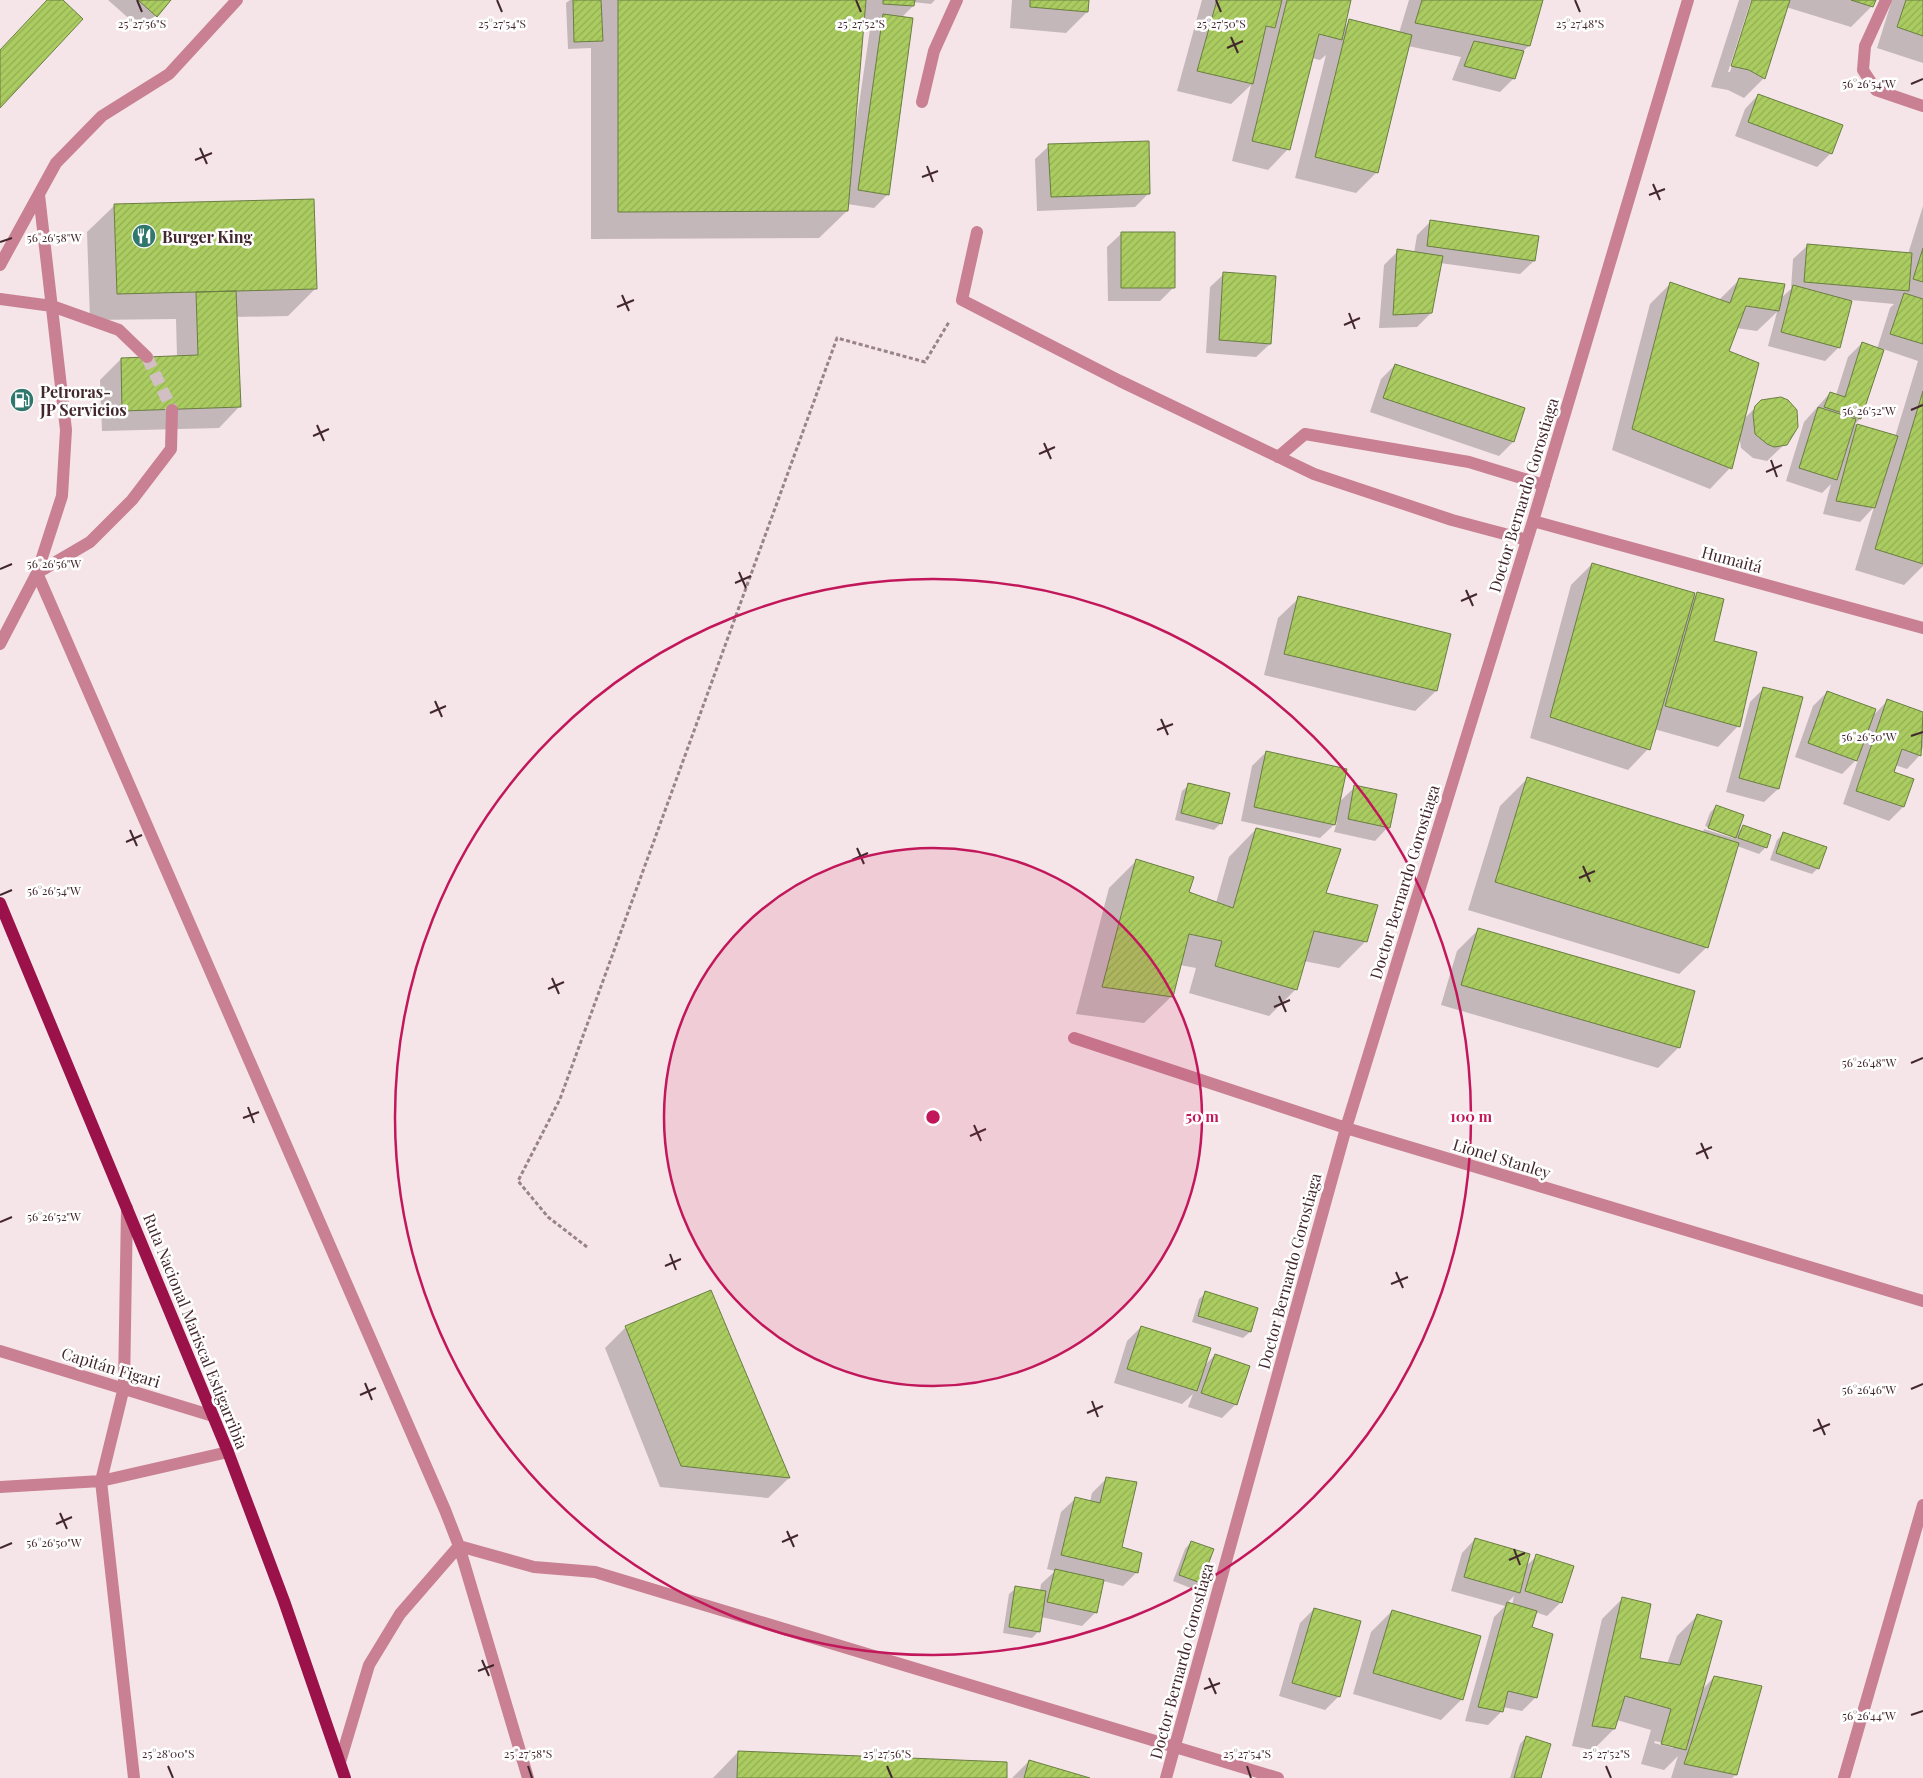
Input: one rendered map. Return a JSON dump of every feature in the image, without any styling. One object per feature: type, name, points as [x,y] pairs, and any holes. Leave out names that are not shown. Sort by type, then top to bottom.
[{"type":"main road","name":"Ruta Nacional Mariscal Estigarribia","points":[[0,903],[228,1452],[284,1600],[345,1778]]},
{"type":"street","points":[[0,265],[56,163],[102,116],[169,74],[237,0]]},
{"type":"street","points":[[922,102],[934,51],[957,0]]},
{"type":"street","name":"Doctor Bernardo Gorostiaga","points":[[1166,1778],[1346,1128],[1544,485],[1688,0]]},
{"type":"street","points":[[1886,0],[1865,46],[1863,70],[1876,90],[1923,106]]},
{"type":"street","points":[[0,644],[37,573],[62,496],[66,439],[39,195]]},
{"type":"street","points":[[977,232],[962,300],[1120,381],[1314,474],[1452,520],[1527,540]]},
{"type":"street","points":[[0,299],[52,306],[119,330],[147,357]]},
{"type":"street","points":[[37,573],[90,542],[132,500],[171,449],[172,410]]},
{"type":"street","points":[[1278,457],[1305,434],[1468,462],[1544,485]]},
{"type":"street","name":"Humaitá","points":[[1533,521],[1923,628]]},
{"type":"street","points":[[37,573],[459,1546],[528,1778]]},
{"type":"street","name":"Lionel Stanley","points":[[1074,1038],[1346,1128],[1923,1301]]},
{"type":"street","points":[[127,1206],[124,1387],[101,1480],[134,1778]]},
{"type":"street","name":"Capitán Figari","points":[[0,1351],[124,1387],[213,1416]]},
{"type":"street","points":[[0,1487],[101,1480],[228,1452]]},
{"type":"street","points":[[1844,1778],[1923,1505]]},
{"type":"street","points":[[459,1546],[534,1567],[595,1572],[1278,1778]]},
{"type":"street","points":[[340,1762],[369,1665],[400,1614],[459,1546]]},
{"type":"path","points":[[586,1247],[548,1218],[518,1181],[560,1099],[837,338],[925,362],[962,300]]},
{"type":"building","points":[[47,0],[63,0],[83,19],[0,108],[0,50]]},
{"type":"building","points":[[138,0],[171,0],[157,17]]},
{"type":"building","points":[[573,0],[601,0],[603,41],[574,42]]},
{"type":"building","points":[[618,0],[866,0],[848,211],[618,212]]},
{"type":"building","points":[[883,0],[915,0],[914,6],[883,4]]},
{"type":"building","points":[[1030,0],[1089,0],[1088,12],[1030,7]]},
{"type":"building","points":[[1217,0],[1282,0],[1275,28],[1266,26],[1253,84],[1197,71]]},
{"type":"building","points":[[1287,0],[1351,0],[1342,40],[1319,34],[1290,150],[1252,141]]},
{"type":"building","points":[[1422,0],[1543,0],[1530,46],[1415,23]]},
{"type":"building","points":[[1752,0],[1790,0],[1765,79],[1749,70],[1731,66]]},
{"type":"building","points":[[1851,0],[1876,0],[1873,7]]},
{"type":"building","points":[[1906,0],[1923,0],[1923,36],[1897,27]]},
{"type":"building","points":[[883,14],[913,18],[889,195],[858,190]]},
{"type":"building","points":[[1349,19],[1412,35],[1378,173],[1315,157]]},
{"type":"building","points":[[1474,41],[1524,51],[1515,79],[1464,66]]},
{"type":"building","points":[[1758,94],[1843,125],[1832,154],[1748,122]]},
{"type":"building","points":[[1149,141],[1150,194],[1051,197],[1048,144]]},
{"type":"building","points":[[314,199],[317,289],[117,294],[114,204]]},
{"type":"building","points":[[1430,220],[1539,236],[1535,261],[1427,246]]},
{"type":"building","points":[[1121,232],[1175,232],[1175,288],[1121,288]]},
{"type":"building","points":[[1807,244],[1912,253],[1909,291],[1804,282]]},
{"type":"building","points":[[1923,248],[1923,282],[1913,279]]},
{"type":"building","points":[[1397,249],[1443,256],[1432,313],[1393,315]]},
{"type":"building","points":[[1223,272],[1276,276],[1271,344],[1219,340]]},
{"type":"building","points":[[1739,278],[1785,284],[1779,311],[1746,306],[1729,351],[1759,363],[1732,469],[1632,429],[1670,282],[1730,303]]},
{"type":"building","points":[[1793,285],[1852,301],[1840,348],[1781,332]]},
{"type":"building","points":[[236,291],[241,407],[122,411],[121,358],[198,355],[196,292]]},
{"type":"building","points":[[1904,293],[1923,299],[1923,344],[1890,334]]},
{"type":"building","points":[[1862,342],[1884,350],[1861,419],[1824,407],[1830,392],[1845,397]]},
{"type":"building","points":[[1395,364],[1525,408],[1514,442],[1383,398]]},
{"type":"building","points":[[1923,391],[1923,564],[1875,549]]},
{"type":"building","points":[[1781,397],[1788,400],[1797,410],[1798,427],[1787,445],[1774,447],[1755,434],[1753,414],[1755,406],[1761,400]]},
{"type":"building","points":[[1818,407],[1856,419],[1837,480],[1799,468]]},
{"type":"building","points":[[1857,424],[1898,436],[1875,508],[1836,501]]},
{"type":"building","points":[[1592,563],[1695,593],[1650,750],[1550,717]]},
{"type":"building","points":[[1697,592],[1724,599],[1714,641],[1757,652],[1740,727],[1665,706]]},
{"type":"building","points":[[1298,596],[1451,634],[1437,691],[1284,654]]},
{"type":"building","points":[[1763,687],[1803,697],[1779,789],[1739,778]]},
{"type":"building","points":[[1827,691],[1876,709],[1857,761],[1808,743]]},
{"type":"building","points":[[1887,699],[1923,712],[1921,756],[1902,749],[1894,772],[1914,779],[1904,807],[1856,791]]},
{"type":"building","points":[[1266,751],[1347,769],[1335,825],[1254,807]]},
{"type":"building","points":[[1527,777],[1739,843],[1708,948],[1495,882]]},
{"type":"building","points":[[1188,783],[1230,793],[1222,824],[1181,813]]},
{"type":"building","points":[[1354,785],[1397,794],[1390,828],[1348,819]]},
{"type":"building","points":[[1716,805],[1744,815],[1736,838],[1708,828]]},
{"type":"building","points":[[1743,825],[1771,835],[1767,848],[1738,838]]},
{"type":"building","points":[[1256,828],[1341,849],[1326,893],[1378,905],[1367,942],[1314,931],[1297,990],[1215,966],[1222,941],[1189,934],[1173,997],[1102,987],[1136,859],[1194,877],[1189,892],[1233,908]]},
{"type":"building","points":[[1783,832],[1827,847],[1819,869],[1776,853]]},
{"type":"building","points":[[1478,928],[1695,991],[1680,1048],[1461,985]]},
{"type":"building","points":[[711,1290],[790,1478],[681,1466],[625,1326]]},
{"type":"building","points":[[1205,1291],[1258,1308],[1251,1332],[1198,1316]]},
{"type":"building","points":[[1141,1326],[1211,1348],[1197,1391],[1127,1369]]},
{"type":"building","points":[[1215,1354],[1250,1366],[1237,1405],[1201,1393]]},
{"type":"building","points":[[1106,1477],[1137,1482],[1122,1547],[1142,1553],[1138,1573],[1061,1555],[1075,1497],[1100,1503]]},
{"type":"building","points":[[1475,1538],[1530,1554],[1520,1593],[1464,1577]]},
{"type":"building","points":[[1191,1541],[1214,1549],[1201,1583],[1179,1575]]},
{"type":"building","points":[[1536,1554],[1574,1566],[1562,1603],[1525,1591]]},
{"type":"building","points":[[1055,1569],[1104,1580],[1097,1613],[1047,1602]]},
{"type":"building","points":[[1015,1586],[1046,1591],[1040,1632],[1009,1627]]},
{"type":"building","points":[[1622,1597],[1651,1604],[1640,1658],[1680,1665],[1697,1614],[1722,1621],[1686,1750],[1661,1744],[1671,1709],[1625,1696],[1615,1729],[1592,1726]]},
{"type":"building","points":[[1507,1602],[1537,1611],[1532,1627],[1553,1634],[1537,1698],[1508,1691],[1503,1712],[1478,1707]]},
{"type":"building","points":[[1314,1608],[1361,1621],[1340,1697],[1292,1683]]},
{"type":"building","points":[[1392,1610],[1481,1636],[1463,1700],[1373,1673]]},
{"type":"building","points":[[1714,1676],[1762,1686],[1737,1775],[1684,1764]]},
{"type":"building","points":[[1526,1736],[1551,1744],[1541,1778],[1514,1778]]},
{"type":"building","points":[[738,1751],[1007,1762],[1007,1778],[737,1778]]},
{"type":"building","points":[[1029,1760],[1090,1778],[1024,1778]]},
{"type":"tunnel","points":[[147,357],[172,410]]},
{"type":"place","name":"Burger King","points":[[144,236]]},
{"type":"place","name":"Petroras- JP Servicios","points":[[22,400]]}]
